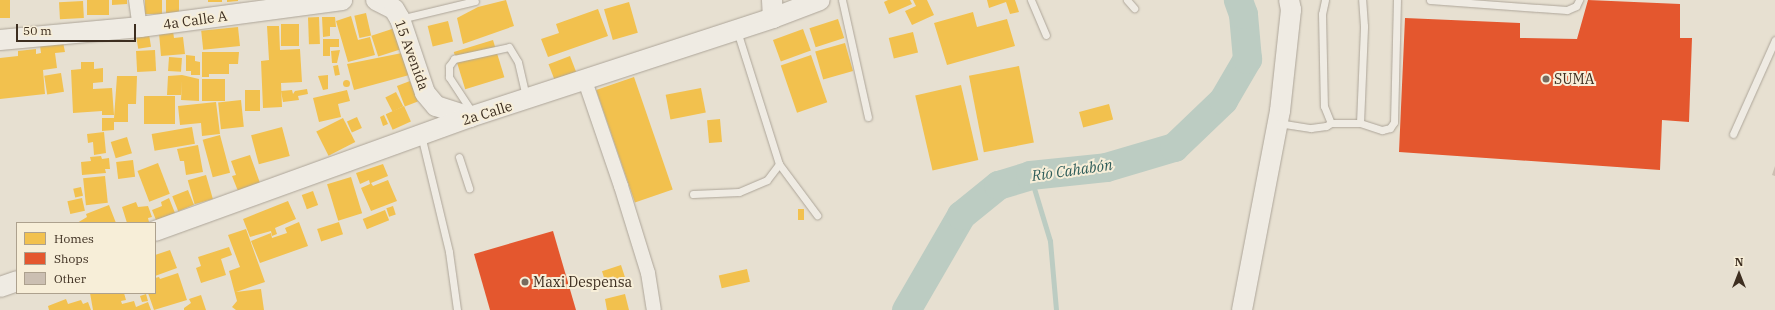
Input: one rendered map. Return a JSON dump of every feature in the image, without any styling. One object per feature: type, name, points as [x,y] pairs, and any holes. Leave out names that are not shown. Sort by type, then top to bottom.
[{"type":"main road","name":"4a Calle A","points":[[0,40],[140,28],[342,0]]},
{"type":"main road","name":"15 Avenida","points":[[379,0],[394,9],[400,19],[425,93],[436,106],[472,116]]},
{"type":"main road","name":"2a Calle","points":[[156,231],[472,116],[526,101],[737,30],[773,9],[820,0]]},
{"type":"main road","points":[[1242,310],[1278,123],[1291,10],[1290,0]]},
{"type":"main road","points":[[0,287],[16,281]]},
{"type":"street","points":[[136,0],[140,28]]},
{"type":"street","points":[[585,81],[648,273],[654,310]]},
{"type":"lane","points":[[842,0],[868,117]]},
{"type":"lane","points":[[1031,0],[1046,35]]},
{"type":"lane","points":[[1127,0],[1134,8]]},
{"type":"lane","points":[[1325,0],[1322,14],[1324,106],[1331,123]]},
{"type":"lane","points":[[1360,123],[1364,26],[1362,0]]},
{"type":"lane","points":[[1278,123],[1311,128],[1326,126],[1331,123],[1360,123],[1382,130],[1390,128],[1394,122],[1397,0]]},
{"type":"lane","points":[[1430,0],[1567,10],[1576,6],[1579,0]]},
{"type":"lane","points":[[400,19],[475,1]]},
{"type":"lane","points":[[737,30],[779,164],[817,215]]},
{"type":"lane","points":[[1733,134],[1775,40]]},
{"type":"lane","points":[[472,116],[449,78],[449,66],[454,59],[509,47],[518,62],[526,101]]},
{"type":"lane","points":[[421,135],[450,252],[457,310]]},
{"type":"lane","points":[[459,158],[469,188]]},
{"type":"lane","points":[[693,194],[739,192],[767,180],[779,164]]},
{"type":"building: Homes","points":[[0,0],[10,0],[10,18],[0,18]]},
{"type":"building: Homes","points":[[87,0],[109,0],[109,15],[87,15]]},
{"type":"building: Homes","points":[[112,0],[127,0],[127,4],[112,5]]},
{"type":"building: Homes","points":[[145,0],[162,0],[162,14],[145,14]]},
{"type":"building: Homes","points":[[166,0],[179,0],[179,13],[166,13]]},
{"type":"building: Homes","points":[[208,0],[222,0],[222,2],[208,2]]},
{"type":"building: Homes","points":[[227,0],[238,0],[238,1],[227,2]]},
{"type":"building: Homes","points":[[506,0],[514,26],[463,44],[457,18],[478,7]]},
{"type":"building: Homes","points":[[888,0],[910,0],[912,4],[889,14],[884,2]]},
{"type":"building: Homes","points":[[913,0],[927,0],[934,15],[912,25],[905,11],[916,6]]},
{"type":"building: Homes","points":[[987,0],[1015,0],[1019,12],[1010,14],[1006,2],[989,8]]},
{"type":"building: Homes","points":[[83,1],[84,18],[60,19],[59,2]]},
{"type":"building: Homes","points":[[629,2],[638,33],[613,40],[604,9]]},
{"type":"building: Homes","points":[[598,9],[608,36],[548,57],[541,39],[559,33],[556,24]]},
{"type":"building: Homes","points":[[973,12],[977,27],[1007,19],[1015,46],[947,65],[934,23]]},
{"type":"building: Homes","points":[[366,13],[371,35],[359,38],[354,16]]},
{"type":"building: Homes","points":[[351,16],[358,40],[370,37],[375,55],[348,62],[336,21]]},
{"type":"building: Homes","points":[[308,17],[319,17],[320,44],[309,44]]},
{"type":"building: Homes","points":[[322,17],[335,17],[336,27],[330,27],[330,36],[323,37]]},
{"type":"building: Homes","points":[[838,19],[844,38],[816,47],[809,28]]},
{"type":"building: Homes","points":[[448,21],[453,41],[433,46],[428,26]]},
{"type":"building: Homes","points":[[281,24],[299,24],[299,46],[281,46]]},
{"type":"building: Homes","points":[[267,26],[279,26],[280,50],[300,49],[302,82],[281,83],[282,107],[263,108],[261,61],[269,60]]},
{"type":"building: Homes","points":[[238,27],[240,46],[203,50],[201,31]]},
{"type":"building: Homes","points":[[398,27],[405,48],[378,57],[371,36]]},
{"type":"building: Homes","points":[[803,29],[811,51],[781,62],[773,40]]},
{"type":"building: Homes","points":[[173,31],[174,38],[183,37],[185,54],[161,56],[159,33]]},
{"type":"building: Homes","points":[[913,32],[918,52],[894,58],[889,38]]},
{"type":"building: Homes","points":[[149,34],[151,47],[138,49],[136,36]]},
{"type":"building: Homes","points":[[323,39],[339,39],[339,47],[330,47],[330,56],[323,56]]},
{"type":"building: Homes","points":[[493,40],[504,77],[465,89],[454,52]]},
{"type":"building: Homes","points":[[63,42],[65,52],[55,53],[57,68],[43,70],[45,94],[0,99],[0,58],[18,56],[18,51],[36,49],[36,54],[41,53],[40,46]]},
{"type":"building: Homes","points":[[845,43],[853,71],[823,79],[815,52]]},
{"type":"building: Homes","points":[[155,50],[156,71],[137,72],[136,51]]},
{"type":"building: Homes","points":[[340,50],[337,63],[332,63],[331,51]]},
{"type":"building: Homes","points":[[202,52],[239,52],[238,64],[229,64],[229,74],[209,74],[209,77],[202,77]]},
{"type":"building: Homes","points":[[407,52],[413,74],[354,90],[347,64]]},
{"type":"building: Homes","points":[[186,55],[195,56],[195,61],[200,62],[200,75],[191,75],[191,71],[186,71]]},
{"type":"building: Homes","points":[[811,55],[827,102],[797,113],[781,65]]},
{"type":"building: Homes","points":[[570,56],[576,72],[555,80],[549,64]]},
{"type":"building: Homes","points":[[169,57],[182,58],[181,72],[168,71]]},
{"type":"building: Homes","points":[[81,62],[94,62],[94,69],[103,68],[103,82],[93,83],[93,89],[112,88],[114,115],[102,115],[102,111],[73,113],[71,70],[81,69]]},
{"type":"building: Homes","points":[[338,65],[340,75],[335,76],[333,66]]},
{"type":"building: Homes","points":[[1019,66],[1034,143],[984,152],[969,76]]},
{"type":"building: Homes","points":[[61,73],[64,92],[47,94],[44,76]]},
{"type":"building: Homes","points":[[182,75],[199,79],[199,101],[181,100],[182,81],[181,95],[167,95],[168,76]]},
{"type":"building: Homes","points":[[328,75],[328,89],[323,90],[318,76]]},
{"type":"building: Homes","points":[[117,76],[137,76],[136,104],[128,104],[128,122],[114,122],[114,130],[102,131],[102,118],[114,118]]},
{"type":"building: Homes","points":[[634,77],[673,190],[635,203],[596,90]]},
{"type":"building: Homes","points":[[202,79],[225,79],[225,101],[202,101]]},
{"type":"building: Homes","points":[[346,80],[349,83],[346,86],[343,83]]},
{"type":"building: Homes","points":[[410,81],[418,102],[405,107],[397,86]]},
{"type":"building: Homes","points":[[961,85],[978,160],[933,171],[915,96]]},
{"type":"building: Homes","points":[[701,88],[706,113],[670,119],[666,95]]},
{"type":"building: Homes","points":[[307,89],[308,94],[298,96],[299,100],[283,102],[281,91],[292,90],[293,94],[295,91]]},
{"type":"building: Homes","points":[[245,90],[260,90],[260,111],[245,111]]},
{"type":"building: Homes","points":[[347,90],[350,101],[338,104],[341,117],[319,122],[313,98]]},
{"type":"building: Homes","points":[[396,92],[403,106],[393,112],[385,97]]},
{"type":"building: Homes","points":[[144,96],[175,96],[175,124],[144,124]]},
{"type":"building: Homes","points":[[241,100],[244,127],[221,129],[218,102]]},
{"type":"building: Homes","points":[[216,102],[220,134],[202,136],[201,123],[180,125],[178,106]]},
{"type":"building: Homes","points":[[1109,104],[1113,119],[1083,127],[1079,112]]},
{"type":"building: Homes","points":[[404,106],[411,122],[393,130],[386,114]]},
{"type":"building: Homes","points":[[384,115],[388,124],[383,126],[380,117]]},
{"type":"building: Homes","points":[[357,117],[362,128],[352,132],[347,121]]},
{"type":"building: Homes","points":[[343,118],[355,142],[329,156],[316,132]]},
{"type":"building: Homes","points":[[720,119],[722,142],[709,143],[707,120]]},
{"type":"building: Homes","points":[[192,127],[195,144],[155,151],[152,134]]},
{"type":"building: Homes","points":[[282,127],[290,156],[259,164],[251,135]]},
{"type":"building: Homes","points":[[104,132],[106,153],[94,155],[93,142],[88,143],[87,134]]},
{"type":"building: Homes","points":[[220,135],[230,173],[213,177],[203,140]]},
{"type":"building: Homes","points":[[127,137],[132,153],[116,158],[111,142]]},
{"type":"building: Homes","points":[[198,145],[203,172],[186,175],[184,161],[180,161],[177,149]]},
{"type":"building: Homes","points":[[250,155],[260,183],[238,191],[232,176],[236,175],[231,161]]},
{"type":"building: Homes","points":[[101,156],[102,159],[109,158],[110,169],[105,169],[106,173],[82,175],[81,162],[91,161],[90,157]]},
{"type":"building: Homes","points":[[133,160],[135,177],[118,179],[116,162]]},
{"type":"building: Homes","points":[[158,163],[170,194],[149,202],[137,171]]},
{"type":"building: Homes","points":[[383,164],[388,176],[371,183],[373,186],[388,180],[397,201],[371,211],[361,188],[370,184],[369,180],[360,184],[356,173]]},
{"type":"building: Homes","points":[[206,175],[213,199],[195,204],[188,180]]},
{"type":"building: Homes","points":[[105,176],[108,203],[86,205],[83,178]]},
{"type":"building: Homes","points":[[351,177],[362,213],[338,221],[327,184]]},
{"type":"building: Homes","points":[[81,187],[83,196],[75,198],[73,189]]},
{"type":"building: Homes","points":[[188,190],[194,205],[178,211],[172,196]]},
{"type":"building: Homes","points":[[313,191],[318,205],[307,209],[302,195]]},
{"type":"building: Homes","points":[[82,198],[85,211],[70,214],[67,201]]},
{"type":"building: Homes","points":[[169,198],[175,213],[156,220],[152,210],[162,206],[161,202]]},
{"type":"building: Homes","points":[[288,201],[296,219],[275,228],[277,234],[272,236],[271,231],[250,237],[243,219]]},
{"type":"building: Homes","points":[[136,202],[138,207],[148,206],[152,217],[148,218],[149,222],[127,222],[122,207]]},
{"type":"building: Homes","points":[[109,205],[116,222],[79,222],[87,217],[86,214]]},
{"type":"building: Homes","points":[[393,206],[396,215],[389,217],[386,208]]},
{"type":"building: Homes","points":[[798,209],[804,209],[804,220],[798,220]]},
{"type":"building: Homes","points":[[385,210],[389,220],[367,229],[363,219]]},
{"type":"building: Homes","points":[[299,222],[308,246],[260,263],[251,241],[271,233],[272,238],[287,233],[285,228]]},
{"type":"building: Homes","points":[[339,222],[343,234],[321,241],[317,229]]},
{"type":"building: Homes","points":[[246,229],[265,282],[236,292],[261,289],[264,310],[236,310],[232,307],[237,301],[229,271],[240,267],[228,235]]},
{"type":"building: Homes","points":[[229,247],[232,255],[221,259],[226,275],[201,283],[196,268],[201,266],[198,257]]},
{"type":"building: Homes","points":[[170,250],[177,268],[156,276],[156,255]]},
{"type":"building: Homes","points":[[621,265],[627,283],[608,289],[602,271]]},
{"type":"building: Homes","points":[[747,269],[750,282],[722,288],[719,276]]},
{"type":"building: Homes","points":[[178,273],[187,300],[154,310],[148,294],[156,294],[156,278],[159,277],[160,279]]},
{"type":"building: Homes","points":[[90,294],[124,294],[126,300],[121,301],[122,304],[134,301],[136,307],[148,302],[151,310],[93,310]]},
{"type":"building: Homes","points":[[146,294],[148,301],[142,302],[140,296]]},
{"type":"building: Homes","points":[[625,294],[629,310],[607,310],[605,299]]},
{"type":"building: Homes","points":[[201,295],[206,310],[184,310],[184,308],[191,303],[189,299]]},
{"type":"building: Homes","points":[[66,299],[68,304],[81,300],[83,304],[88,302],[91,310],[49,310],[48,306]]},
{"type":"building: Shops","name":"SUMA","points":[[1588,0],[1680,4],[1680,38],[1692,38],[1689,122],[1662,120],[1660,170],[1399,152],[1405,18],[1520,23],[1520,38],[1577,39]]},
{"type":"building: Shops","name":"Maxi Despensa","points":[[553,231],[576,310],[490,310],[474,254]]},
{"type":"building: Other","points":[[1775,166],[1775,176],[1772,175]]},
{"type":"waterway","name":"Río Cahabón","points":[[906,310],[961,215],[998,185],[1030,175],[1106,167],[1174,147],[1223,100],[1247,59],[1243,14],[1238,0]]},
{"type":"waterway","points":[[1030,175],[1050,241],[1056,310]]},
{"type":"place","name":"SUMA","points":[[1546,79]]},
{"type":"place","name":"Maxi Despensa","points":[[525,282]]}]
